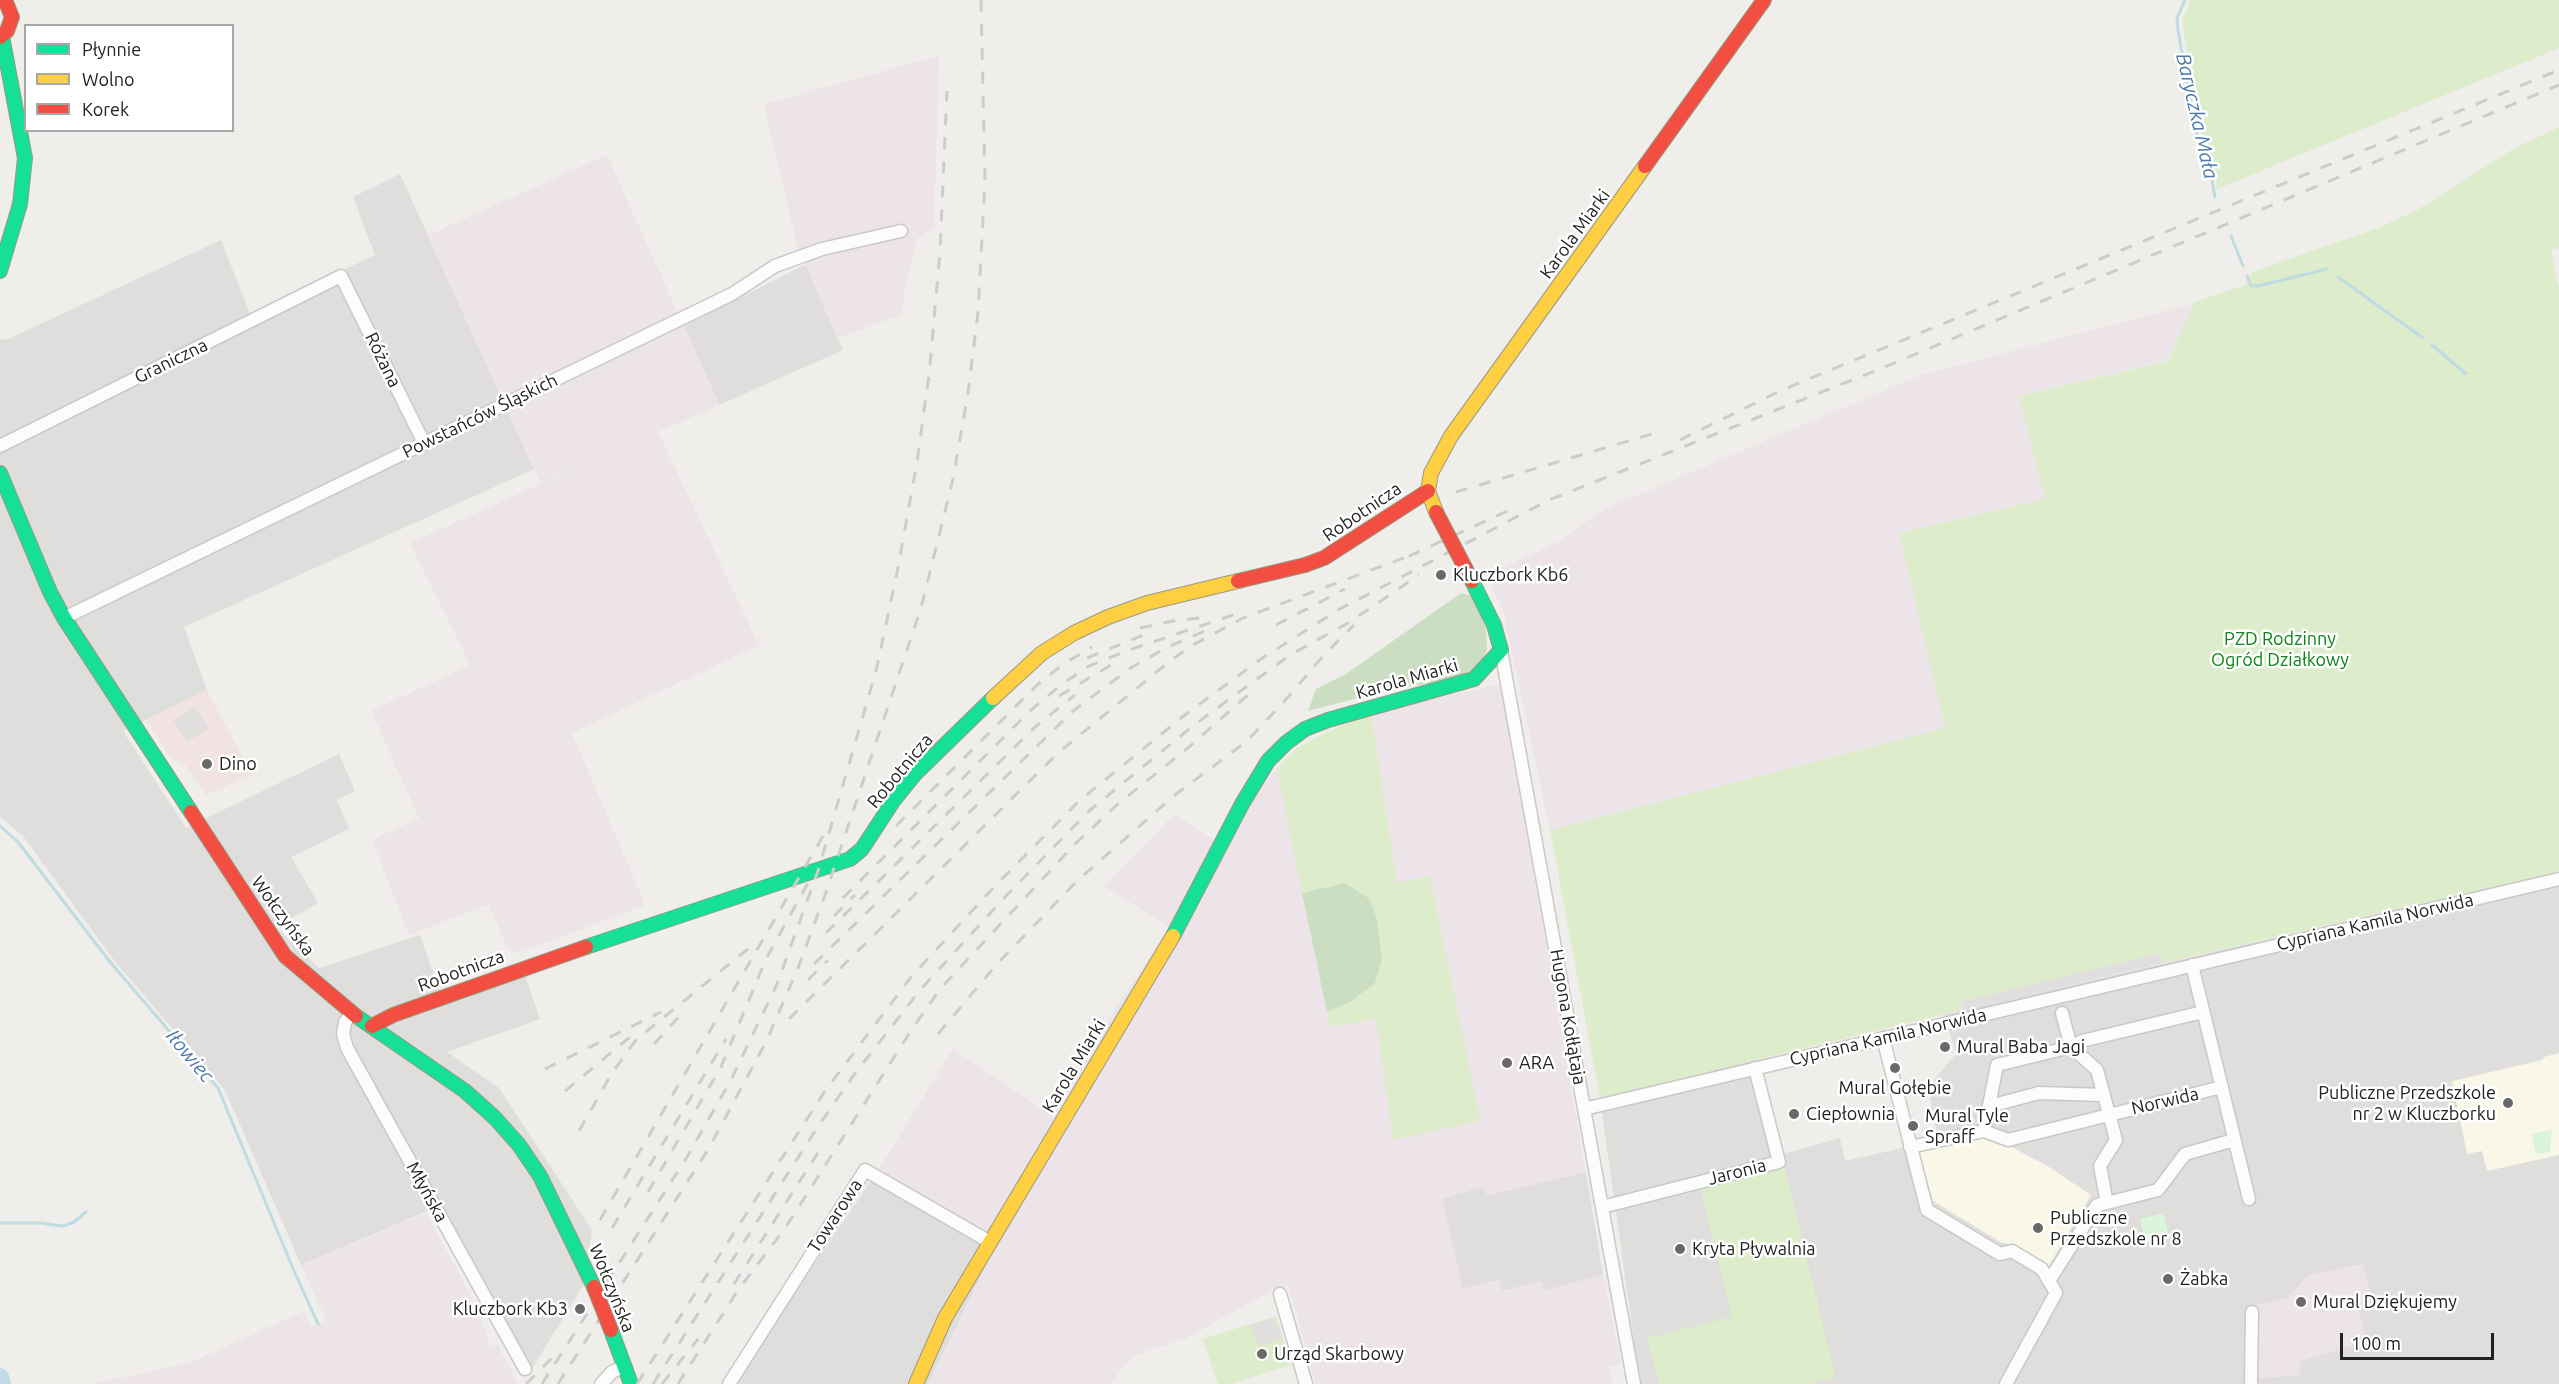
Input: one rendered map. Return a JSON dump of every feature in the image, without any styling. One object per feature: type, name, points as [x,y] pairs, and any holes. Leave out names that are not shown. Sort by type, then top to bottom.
[{"type":"street","name":"Karola Miarki","points":[[1428,491],[1431,473],[1451,436],[1764,0]]},
{"type":"street","points":[[0,271],[20,204],[25,158],[22,133],[11,92],[1,37],[11,24],[13,3]]},
{"type":"street","points":[[0,70],[11,92]]},
{"type":"street","points":[[0,82],[11,92]]},
{"type":"street","name":"Powstańców Śląskich","points":[[64,618],[732,294],[775,266],[822,249],[902,231]]},
{"type":"street","name":"Różana","points":[[341,276],[424,443]]},
{"type":"street","name":"Graniczna","points":[[0,446],[341,276]]},
{"type":"street","name":"Wołczyńska","points":[[0,473],[50,592],[64,618],[285,956],[352,1013],[465,1091],[495,1118],[519,1145],[558,1209],[594,1287],[632,1384]]},
{"type":"street","points":[[1428,491],[1436,512],[1489,614],[1501,650]]},
{"type":"street","name":"Robotnicza","points":[[372,1026],[393,1015],[513,971],[850,860],[862,849],[894,800],[915,774],[1015,676],[1042,653],[1082,629],[1147,603],[1324,558],[1428,491]]},
{"type":"street","name":"Karola Miarki","points":[[916,1384],[945,1318],[1175,932],[1242,804],[1268,761],[1286,742],[1305,729],[1328,720],[1474,679],[1501,650]]},
{"type":"street","name":"Hugona Kołłątaja","points":[[1501,650],[1508,676],[1634,1384]]},
{"type":"street","name":"Cypriana Kamila Norwida","points":[[1584,1109],[2559,879]]},
{"type":"street","points":[[2192,965],[2249,1198]]},
{"type":"street","points":[[1910,1147],[1984,1131],[1997,1065],[2071,1047],[2082,1041],[2203,1012]]},
{"type":"street","name":"Młyńska","points":[[352,1013],[345,1022],[343,1034],[347,1048],[525,1369]]},
{"type":"street","points":[[2062,1013],[2071,1047],[2097,1070],[2109,1114],[2115,1140],[2100,1166],[2108,1203]]},
{"type":"street","points":[[1883,1038],[1927,1210],[2000,1254],[2012,1251],[2042,1269],[2056,1293],[2006,1384]]},
{"type":"street","name":"Jaronia","points":[[1602,1207],[1779,1162],[1755,1068]]},
{"type":"street","name":"Norwida","points":[[1984,1131],[2008,1140],[2222,1087]]},
{"type":"street","points":[[1989,1106],[2039,1093],[2103,1095]]},
{"type":"street","points":[[2049,1281],[2097,1204],[2157,1190],[2185,1154],[2234,1140]]},
{"type":"street","name":"Towarowa","points":[[729,1384],[865,1170],[990,1242]]},
{"type":"street","points":[[1280,1294],[1306,1384]]},
{"type":"street","points":[[2251,1384],[2253,1312]]},
{"type":"street","points":[[601,1384],[612,1372],[625,1366]]},
{"type":"shaded area","points":[[939,56],[934,228],[917,239],[904,292],[903,314],[837,338],[796,242],[764,104]]},
{"type":"shaded area","points":[[607,155],[719,405],[658,432],[759,645],[572,733],[645,905],[519,953],[508,949],[489,904],[409,935],[372,840],[419,818],[371,711],[470,665],[410,543],[600,457],[540,483],[428,235]]},
{"type":"shaded area","points":[[400,174],[534,469],[184,627],[207,690],[123,731],[186,828],[339,754],[355,791],[337,800],[349,829],[291,857],[318,903],[276,927],[319,968],[420,935],[443,1001],[525,975],[540,1019],[447,1052],[499,1088],[592,1230],[584,1284],[530,1372],[439,1206],[301,1265],[225,1090],[113,959],[23,836],[0,817],[0,339],[6,340],[221,240],[250,314],[375,255],[353,197]]},
{"type":"shaded area","points":[[806,264],[843,350],[719,405],[684,326]]},
{"type":"shaded area","points":[[2195,303],[2168,360],[2019,396],[2045,499],[1899,533],[1946,728],[1550,830],[1503,611],[1486,575],[1561,541],[1579,526],[1609,507],[1921,375]]},
{"type":"shaded area","points":[[1500,684],[1586,1172],[1487,1195],[1483,1186],[1442,1199],[1463,1289],[1499,1280],[1502,1291],[1541,1282],[1543,1291],[1603,1275],[1621,1363],[1609,1367],[1613,1384],[1315,1384],[1289,1285],[1271,1291],[1187,1338],[1133,1356],[1110,1384],[928,1384],[996,1246],[877,1172],[953,1049],[1047,1112],[1169,927],[1104,886],[1174,814],[1215,840],[1277,769],[1330,1027],[1376,1019],[1393,1139],[1430,877],[1397,883],[1371,713]]},
{"type":"shaded area","points":[[207,690],[252,775],[206,795],[185,765],[176,760],[173,762],[146,720]]},
{"type":"shaded area","points":[[195,707],[209,728],[187,742],[173,720]]},
{"type":"shaded area","points":[[2559,872],[2559,1384],[1640,1384],[1600,1098],[1759,1059],[1780,1155],[1840,1138],[1845,1161],[1938,1140],[1928,1087],[1956,1054],[1944,1014]]},
{"type":"shaded area","points":[[2435,908],[2438,919],[2354,938],[2351,928]]},
{"type":"shaded area","points":[[2518,910],[2533,973],[2525,976],[2527,987],[2511,994],[2495,915]]},
{"type":"shaded area","points":[[2160,953],[2162,963],[1962,1010],[1960,1002]]},
{"type":"shaded area","points":[[2450,962],[2454,977],[2426,984],[2423,975],[2418,976],[2419,985],[2406,987],[2402,975]]},
{"type":"shaded area","points":[[2317,1023],[2320,1030],[2259,1042],[2244,1039],[2246,1031],[2264,1031]]},
{"type":"shaded area","points":[[2364,1046],[2388,1062],[2399,1063],[2424,1058],[2427,1068],[2397,1074],[2388,1072],[2362,1055]]},
{"type":"shaded area","name":"Publiczne Przedszkole nr 2 w Kluczborku","points":[[2559,1053],[2559,1155],[2487,1171],[2482,1151],[2467,1154],[2452,1081],[2542,1060],[2544,1057]]},
{"type":"shaded area","points":[[2513,1059],[2515,1066],[2452,1081],[2447,1073]]},
{"type":"shaded area","points":[[2454,1109],[2457,1160],[2452,1171],[2452,1195],[2434,1198],[2429,1178],[2438,1176],[2430,1132],[2441,1128],[2440,1113]]},
{"type":"shaded area","points":[[1983,1137],[2004,1143],[2049,1167],[2091,1195],[2048,1267],[2011,1245],[2000,1242],[1933,1201],[1919,1151]]},
{"type":"shaded area","points":[[2223,1165],[2233,1172],[2244,1169],[2253,1199],[2183,1215],[2171,1209],[2167,1198],[2178,1182],[2175,1176]]},
{"type":"shaded area","points":[[877,1172],[996,1246],[928,1384],[733,1384]]},
{"type":"shaded area","points":[[1586,1172],[1603,1275],[1543,1291],[1540,1282],[1502,1291],[1499,1280],[1462,1289],[1442,1199],[1484,1186],[1487,1195]]},
{"type":"shaded area","points":[[1933,1201],[2000,1242],[1988,1262],[1921,1221]]},
{"type":"shaded area","points":[[1647,1209],[1652,1233],[1644,1238],[1649,1262],[1636,1265],[1627,1213]]},
{"type":"shaded area","points":[[426,1213],[471,1296],[491,1346],[497,1344],[518,1384],[92,1384],[189,1363],[304,1311],[311,1327],[326,1320],[301,1265]]},
{"type":"shaded area","points":[[1858,1254],[1862,1274],[1826,1283],[1826,1287],[1819,1289],[1813,1264]]},
{"type":"shaded area","points":[[2363,1264],[2372,1298],[2357,1304],[2367,1341],[2301,1361],[2299,1375],[2244,1380],[2247,1307],[2287,1298],[2309,1275]]},
{"type":"shaded area","points":[[1682,1278],[1686,1294],[1711,1288],[1719,1320],[1653,1336],[1648,1319],[1655,1316],[1651,1309],[1642,1305],[1639,1288]]},
{"type":"shaded area","points":[[1890,1280],[1906,1342],[1956,1329],[1958,1337],[1902,1351],[1882,1282]]},
{"type":"shaded area","points":[[1274,1318],[1283,1338],[1261,1346],[1256,1342],[1250,1325]]},
{"type":"shaded area","points":[[1886,1324],[1890,1345],[1836,1357],[1831,1336]]},
{"type":"green space","points":[[2191,0],[2559,0],[2559,48],[2217,189],[2214,160],[2200,129],[2182,21]]},
{"type":"green space","name":"PZD Rodzinny Ogród Działkowy","points":[[2559,127],[2559,248],[2551,250],[2559,288],[2559,872],[2162,963],[2160,953],[1960,1003],[1962,1010],[1600,1098],[1550,830],[1945,728],[1899,533],[2045,499],[2019,396],[2168,361],[2195,302],[2245,285],[2252,272],[2378,228],[2417,210],[2513,149]]},
{"type":"green space","points":[[1461,593],[1475,597],[1486,629],[1487,649],[1480,666],[1459,677],[1382,692],[1308,711],[1316,689],[1346,674]]},
{"type":"green space","points":[[1371,713],[1397,883],[1430,876],[1480,1121],[1393,1140],[1376,1019],[1330,1027],[1327,1012],[1350,1002],[1344,883],[1302,893],[1277,769],[1294,750],[1325,733]]},
{"type":"green space","points":[[1344,883],[1370,899],[1377,920],[1382,959],[1375,983],[1350,1002],[1327,1012],[1302,893]]},
{"type":"green space","points":[[2552,1129],[2550,1152],[2536,1154],[2531,1134]]},
{"type":"green space","points":[[1784,1166],[1836,1377],[1809,1384],[1659,1384],[1647,1338],[1732,1317],[1700,1187]]},
{"type":"green space","points":[[2163,1213],[2169,1236],[2146,1242],[2140,1219]]},
{"type":"green space","points":[[1276,1316],[1291,1365],[1231,1384],[1218,1384],[1203,1339]]},
{"type":"waterway","name":"Baryczka Mała","points":[[2185,0],[2177,18],[2178,30],[2196,132],[2208,159],[2215,197]]},
{"type":"waterway","name":"Baryczka Mała","points":[[2231,236],[2243,266]]},
{"type":"waterway","name":"Baryczka Mała","points":[[2247,276],[2251,286],[2258,286],[2327,269]]},
{"type":"waterway","name":"Baryczka Mała","points":[[2338,277],[2423,338]]},
{"type":"waterway","name":"Baryczka Mała","points":[[2432,345],[2466,374]]},
{"type":"waterway","name":"Iłowiec","points":[[0,826],[18,842],[110,962],[218,1088],[318,1324]]},
{"type":"waterway","points":[[0,1223],[40,1223],[63,1226],[74,1222],[86,1212]]},
{"type":"waterway","points":[[0,1377],[2,1384]]},
{"type":"railway","points":[[558,1384],[709,1148],[767,1040],[798,968],[825,895],[921,608],[953,479],[968,393],[978,312],[985,181],[981,0]]},
{"type":"railway","points":[[1680,440],[1782,390],[2559,70]]},
{"type":"railway","points":[[637,1384],[825,1091],[911,977],[995,886],[1079,801],[1186,714],[1261,659],[1338,610],[1549,500],[1880,369],[2559,85]]},
{"type":"railway","points":[[542,1384],[687,1157],[731,1080],[777,984],[818,871],[876,671],[917,462],[929,375],[940,252],[947,91]]},
{"type":"railway","points":[[1456,492],[1652,434]]},
{"type":"railway","points":[[1409,556],[1510,510]]},
{"type":"railway","points":[[789,1019],[1058,753],[1170,661],[1191,646],[1243,618],[1417,553]]},
{"type":"railway","points":[[653,1384],[817,1128],[856,1072],[921,989],[1005,897],[1089,811],[1194,725],[1290,655],[1350,622],[1419,575]]},
{"type":"railway","points":[[1276,625],[1345,589]]},
{"type":"railway","points":[[843,898],[1031,710],[1062,684],[1089,666],[1126,651],[1245,611]]},
{"type":"railway","points":[[1140,628],[1207,617]]},
{"type":"railway","points":[[938,1034],[997,964],[1077,881],[1175,795],[1247,741],[1354,625]]},
{"type":"railway","points":[[814,964],[1073,711],[1132,667],[1168,647],[1205,631]]},
{"type":"railway","points":[[1087,658],[1151,632]]},
{"type":"railway","points":[[896,826],[1036,686],[1062,665],[1092,647]]},
{"type":"railway","points":[[1059,696],[1111,665]]},
{"type":"railway","points":[[678,1384],[738,1290],[784,1230],[912,1029],[941,988],[1076,843],[1119,803],[1189,747],[1250,693]]},
{"type":"railway","points":[[826,933],[1035,727],[1075,695]]},
{"type":"railway","points":[[600,1220],[823,836]]},
{"type":"railway","points":[[648,1192],[721,1067],[766,959],[809,881]]},
{"type":"railway","points":[[834,916],[855,895]]},
{"type":"railway","points":[[579,1131],[612,1073],[636,1040],[749,948]]},
{"type":"railway","points":[[808,980],[828,960]]},
{"type":"railway","points":[[654,1044],[686,1009]]},
{"type":"railway","points":[[545,1069],[661,1012]]},
{"type":"railway","points":[[565,1091],[636,1032]]},
{"type":"railway","points":[[612,1228],[726,1039]]},
{"type":"railway","points":[[734,1284],[821,1148]]},
{"type":"railway","points":[[662,1384],[698,1339]]},
{"type":"railway","points":[[526,1384],[553,1357]]},
{"type":"traffic: fast","points":[[0,271],[20,204],[25,158],[2,36]]},
{"type":"traffic: fast","points":[[0,473],[50,592],[64,618],[191,812]]},
{"type":"traffic: fast","points":[[1173,936],[1242,804],[1268,761],[1286,743],[1305,729],[1328,720],[1474,679],[1501,650],[1494,625],[1472,581]]},
{"type":"traffic: fast","points":[[586,947],[850,859],[862,849],[894,800],[915,774],[993,698]]},
{"type":"traffic: fast","points":[[356,1016],[465,1091],[495,1118],[519,1145],[540,1176],[594,1287]]},
{"type":"traffic: fast","points":[[611,1330],[631,1384]]},
{"type":"traffic: slow","points":[[1436,512],[1428,491],[1431,473],[1451,436],[1645,166]]},
{"type":"traffic: slow","points":[[993,698],[1042,653],[1074,633],[1108,617],[1147,603],[1238,581]]},
{"type":"traffic: slow","points":[[916,1384],[945,1318],[1173,936]]},
{"type":"traffic: jam","points":[[0,37],[7,31],[12,17],[5,0]]},
{"type":"traffic: jam","points":[[1645,166],[1764,0]]},
{"type":"traffic: jam","points":[[1238,581],[1305,565],[1324,558],[1428,491]]},
{"type":"traffic: jam","points":[[1436,512],[1472,581]]},
{"type":"traffic: jam","points":[[191,812],[285,956],[356,1016]]},
{"type":"traffic: jam","points":[[372,1026],[393,1015],[586,947]]},
{"type":"traffic: jam","points":[[594,1287],[611,1330]]},
{"type":"place","name":"Kluczbork Kb6","points":[[1441,575]]},
{"type":"place","name":"Dino","points":[[207,764]]},
{"type":"place","name":"Mural Baba Jagi","points":[[1945,1047]]},
{"type":"place","name":"ARA","points":[[1507,1063]]},
{"type":"place","name":"Mural Gołębie","points":[[1895,1068]]},
{"type":"place","name":"Publiczne Przedszkole nr 2 w Kluczborku","points":[[2508,1103]]},
{"type":"place","name":"Ciepłownia","points":[[1794,1114]]},
{"type":"place","name":"Mural Tyle Spraff","points":[[1913,1126]]},
{"type":"place","name":"Publiczne Przedszkole nr 8","points":[[2038,1228]]},
{"type":"place","name":"Kryta Pływalnia","points":[[1680,1249]]},
{"type":"place","name":"Żabka","points":[[2168,1279]]},
{"type":"place","name":"Mural Dziękujemy","points":[[2301,1302]]},
{"type":"place","name":"Kluczbork Kb3","points":[[580,1309]]},
{"type":"place","name":"Urząd Skarbowy","points":[[1262,1354]]}]
